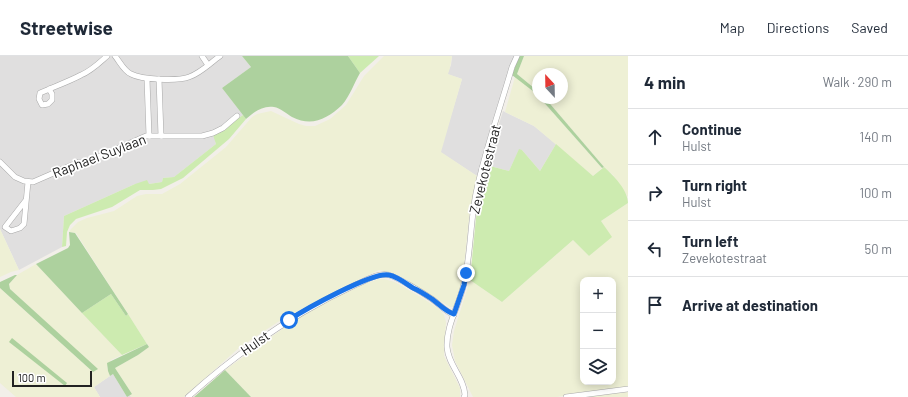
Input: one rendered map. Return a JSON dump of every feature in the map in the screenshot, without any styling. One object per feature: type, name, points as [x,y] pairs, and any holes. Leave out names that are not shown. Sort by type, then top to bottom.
[{"type":"street","points":[[49,88],[82,75],[107,56]]},
{"type":"street","points":[[115,56],[131,74],[147,79],[189,77],[199,72],[220,56]]},
{"type":"street","points":[[202,56],[208,64]]},
{"type":"street","name":"Zevekotestraat","points":[[466,396],[463,384],[451,362],[447,340],[449,328],[464,285],[473,211],[481,173],[512,67],[517,56]]},
{"type":"street","points":[[147,79],[149,136]]},
{"type":"street","points":[[159,79],[161,136]]},
{"type":"street","name":"Raphael Suylaan","points":[[28,182],[33,182],[78,162],[88,162],[146,136],[202,136],[223,128],[237,116]]},
{"type":"street","points":[[0,162],[16,177],[28,182],[24,224],[20,228],[11,231],[5,227],[26,200]]},
{"type":"street","name":"Hulst","points":[[188,397],[240,353],[301,312],[378,275],[389,275],[414,288],[432,299],[450,313],[454,314]]},
{"type":"street","points":[[566,397],[628,389]]},
{"type":"shaded area","points":[[0,56],[242,56],[251,67],[222,88],[243,115],[214,135],[216,144],[174,177],[163,178],[162,182],[135,184],[64,216],[62,247],[19,270],[0,229]]},
{"type":"shaded area","points":[[452,56],[515,56],[477,176],[440,152],[462,79],[447,74],[451,65]]},
{"type":"shaded area","points":[[503,111],[534,126],[556,144],[540,171],[522,150],[519,150],[509,171],[486,165]]},
{"type":"shaded area","points":[[113,374],[127,397],[100,397],[94,387]]},
{"type":"green space","points":[[242,56],[348,56],[360,73],[350,94],[342,105],[325,118],[313,121],[299,120],[276,108],[266,107],[252,114],[246,119],[222,88],[251,67]]},
{"type":"green space","points":[[348,56],[379,56],[360,73]]},
{"type":"green space","points":[[384,56],[452,56],[448,74],[462,79],[441,152],[477,176],[470,210],[463,276],[457,303],[453,307],[450,307],[405,279],[390,272],[379,270],[339,289],[278,322],[240,347],[184,397],[131,397],[130,395],[132,394],[115,368],[149,347],[76,233],[69,232],[71,229],[78,222],[87,218],[114,211],[137,196],[146,194],[162,194],[180,184],[226,147],[252,117],[257,114],[271,111],[306,126],[315,126],[330,119],[346,105],[364,76]]},
{"type":"green space","points":[[519,56],[524,56],[517,74],[532,86],[532,90],[512,75]]},
{"type":"green space","points":[[524,56],[628,56],[628,197],[613,175],[604,167],[550,104],[568,104],[568,68],[532,68],[532,86],[517,74]]},
{"type":"green space","points":[[515,77],[532,90],[532,104],[545,104],[602,168],[593,176],[534,126],[505,112]]},
{"type":"green space","points":[[545,104],[550,104],[604,167],[602,168]]},
{"type":"green space","points":[[243,115],[246,119],[229,139],[183,178],[161,189],[140,190],[112,207],[76,219],[70,225],[67,232],[66,246],[62,247],[64,216],[135,184],[147,180],[149,184],[162,182],[163,178],[174,177],[216,144],[213,135],[220,132]]},
{"type":"green space","points":[[556,144],[593,176],[604,167],[616,178],[623,188],[626,193],[628,203],[601,221],[612,237],[589,256],[573,240],[502,302],[470,280],[476,218],[486,165],[509,171],[519,149],[522,150],[540,171]]},
{"type":"green space","points":[[628,203],[628,388],[557,397],[473,397],[455,361],[452,345],[454,331],[470,280],[502,302],[573,240],[589,256],[611,237],[601,221]]},
{"type":"green space","points":[[0,229],[19,270],[0,277]]},
{"type":"green space","points":[[69,232],[75,233],[128,314],[126,316],[111,294],[82,313],[36,264],[68,248],[70,245]]},
{"type":"green space","points":[[36,264],[122,355],[111,360],[107,367],[110,376],[94,387],[100,397],[16,397],[0,383],[0,288],[93,372],[97,369],[10,289],[9,284],[17,275]]},
{"type":"green space","points":[[17,275],[9,284],[10,289],[98,369],[93,372],[0,288],[0,282]]},
{"type":"green space","points":[[379,279],[395,282],[439,309],[444,315],[446,322],[444,356],[460,388],[460,397],[251,397],[225,370],[299,317],[333,299]]},
{"type":"green space","points":[[111,294],[126,316],[128,314],[147,344],[122,355],[82,313]]},
{"type":"green space","points":[[12,338],[67,383],[65,386],[9,342]]},
{"type":"green space","points":[[147,344],[149,347],[115,368],[132,394],[127,397],[113,374],[110,376],[107,363]]},
{"type":"green space","points":[[225,370],[251,397],[194,397]]},
{"type":"green space","points":[[628,392],[628,397],[583,397],[607,394]]},
{"type":"route","points":[[289,320],[334,295],[378,275],[389,275],[414,288],[432,299],[450,313],[454,314],[464,285],[466,273]]}]
